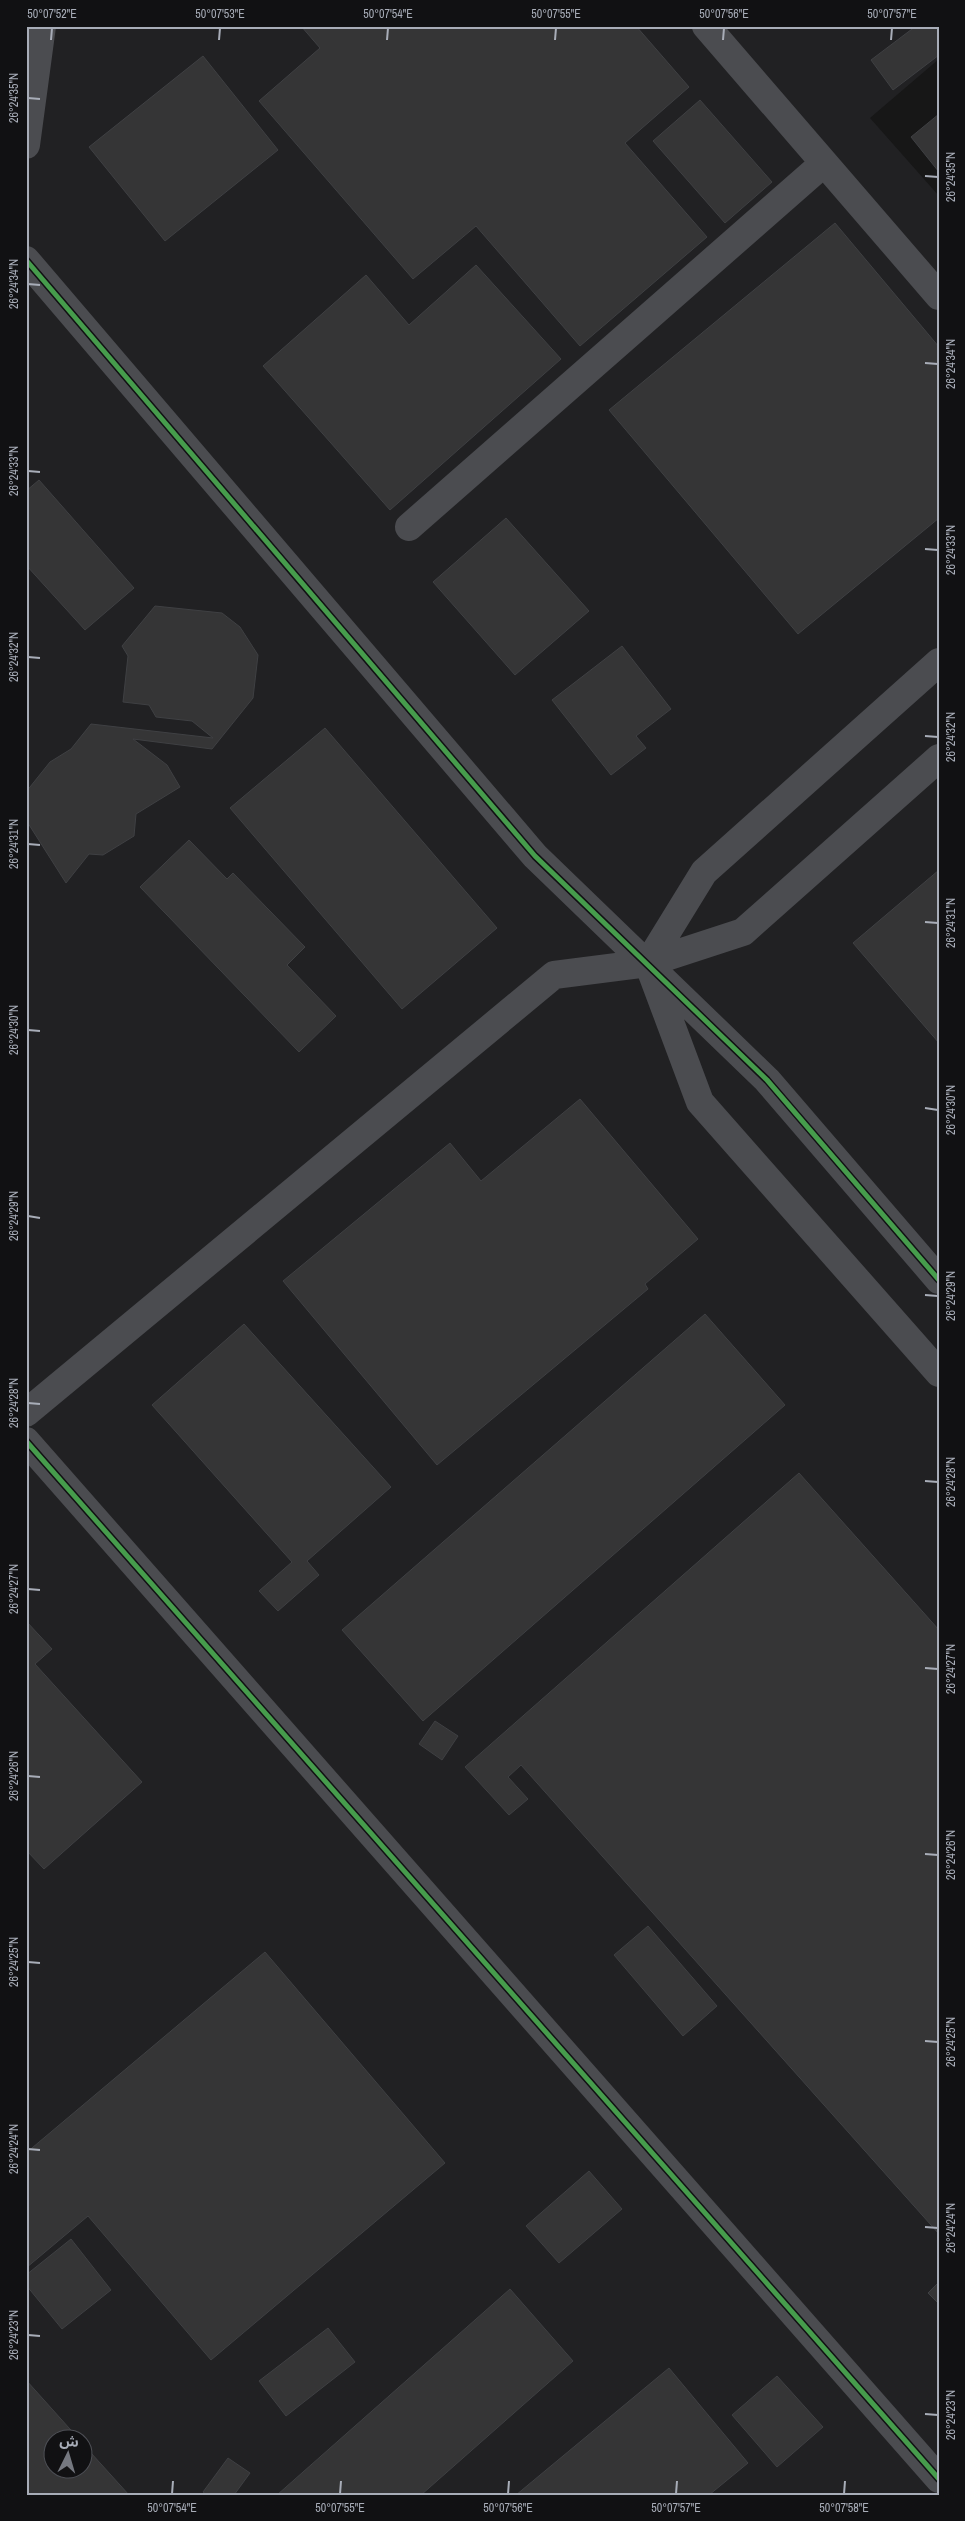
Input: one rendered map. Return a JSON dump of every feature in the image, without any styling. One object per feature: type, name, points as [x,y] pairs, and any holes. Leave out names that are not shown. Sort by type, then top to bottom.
[{"type":"street","points":[[26,145],[42,26]]},
{"type":"street","points":[[706,26],[939,296]]},
{"type":"street","points":[[409,527],[824,163]]},
{"type":"street","points":[[26,260],[535,856],[648,963],[767,1080],[939,1280]]},
{"type":"street","points":[[648,963],[704,872],[939,662]]},
{"type":"street","points":[[26,1413],[554,975],[648,963],[743,932],[939,758]]},
{"type":"street","points":[[648,963],[700,1102],[939,1373]]},
{"type":"street","points":[[26,1442],[939,2479]]},
{"type":"shaded area","points":[[26,26],[939,26],[939,59],[870,118],[939,196],[939,2495],[26,2495]]},
{"type":"building","points":[[301,26],[636,26],[689,87],[625,143],[707,237],[580,346],[476,226],[413,279],[259,101],[320,48]]},
{"type":"building","points":[[916,26],[939,26],[939,55],[893,90],[871,60]]},
{"type":"building","points":[[203,56],[278,150],[165,241],[89,147]]},
{"type":"building","points":[[700,100],[772,182],[725,223],[653,141]]},
{"type":"building","points":[[939,114],[939,172],[911,137]]},
{"type":"building","points":[[835,223],[939,347],[939,518],[798,634],[609,410]]},
{"type":"building","points":[[476,265],[561,359],[390,510],[263,366],[366,275],[409,325]]},
{"type":"building","points":[[39,480],[134,588],[85,630],[26,565],[26,491]]},
{"type":"building","points":[[506,518],[589,611],[515,675],[433,582]]},
{"type":"building","points":[[155,606],[222,613],[240,627],[258,655],[253,698],[212,749],[133,739],[167,765],[180,787],[136,814],[134,836],[103,855],[89,854],[66,883],[26,820],[26,792],[50,762],[71,749],[91,724],[213,738],[192,721],[156,717],[149,705],[123,702],[128,656],[122,646]]},
{"type":"building","points":[[622,646],[671,709],[636,736],[646,748],[611,775],[552,700]]},
{"type":"building","points":[[325,728],[497,928],[402,1009],[230,808]]},
{"type":"building","points":[[189,840],[227,879],[233,873],[305,947],[287,965],[336,1016],[299,1052],[140,887]]},
{"type":"building","points":[[939,870],[939,1043],[853,943]]},
{"type":"building","points":[[580,1099],[698,1239],[645,1284],[648,1289],[437,1465],[283,1281],[450,1143],[481,1181]]},
{"type":"building","points":[[705,1314],[785,1405],[423,1721],[342,1630]]},
{"type":"building","points":[[244,1324],[391,1487],[307,1561],[319,1575],[278,1611],[259,1591],[292,1562],[152,1405]]},
{"type":"building","points":[[799,1473],[939,1630],[939,2234],[521,1765],[508,1777],[528,1799],[509,1815],[465,1767]]},
{"type":"building","points":[[26,1621],[52,1649],[35,1664],[142,1782],[44,1869],[26,1850]]},
{"type":"building","points":[[435,1721],[458,1736],[442,1760],[419,1744]]},
{"type":"building","points":[[648,1926],[717,2006],[683,2036],[614,1955]]},
{"type":"building","points":[[265,1952],[445,2163],[211,2360],[88,2216],[26,2268],[26,2153]]},
{"type":"building","points":[[589,2171],[622,2209],[559,2263],[526,2226]]},
{"type":"building","points":[[71,2239],[111,2290],[62,2329],[26,2285],[26,2275]]},
{"type":"building","points":[[939,2282],[939,2304],[928,2293]]},
{"type":"building","points":[[510,2289],[573,2361],[421,2495],[277,2495]]},
{"type":"building","points":[[328,2328],[355,2362],[286,2416],[259,2381]]},
{"type":"building","points":[[669,2368],[748,2463],[709,2495],[516,2495]]},
{"type":"building","points":[[777,2376],[823,2427],[777,2467],[732,2415]]},
{"type":"building","points":[[26,2380],[69,2428],[42,2428],[42,2478],[92,2478],[92,2454],[129,2495],[26,2495]]},
{"type":"building","points":[[228,2458],[250,2473],[234,2495],[207,2495],[203,2492]]},
{"type":"cycle path","points":[[26,260],[535,856],[767,1080],[939,1280]]},
{"type":"cycle path","points":[[26,1441],[939,2479]]}]
